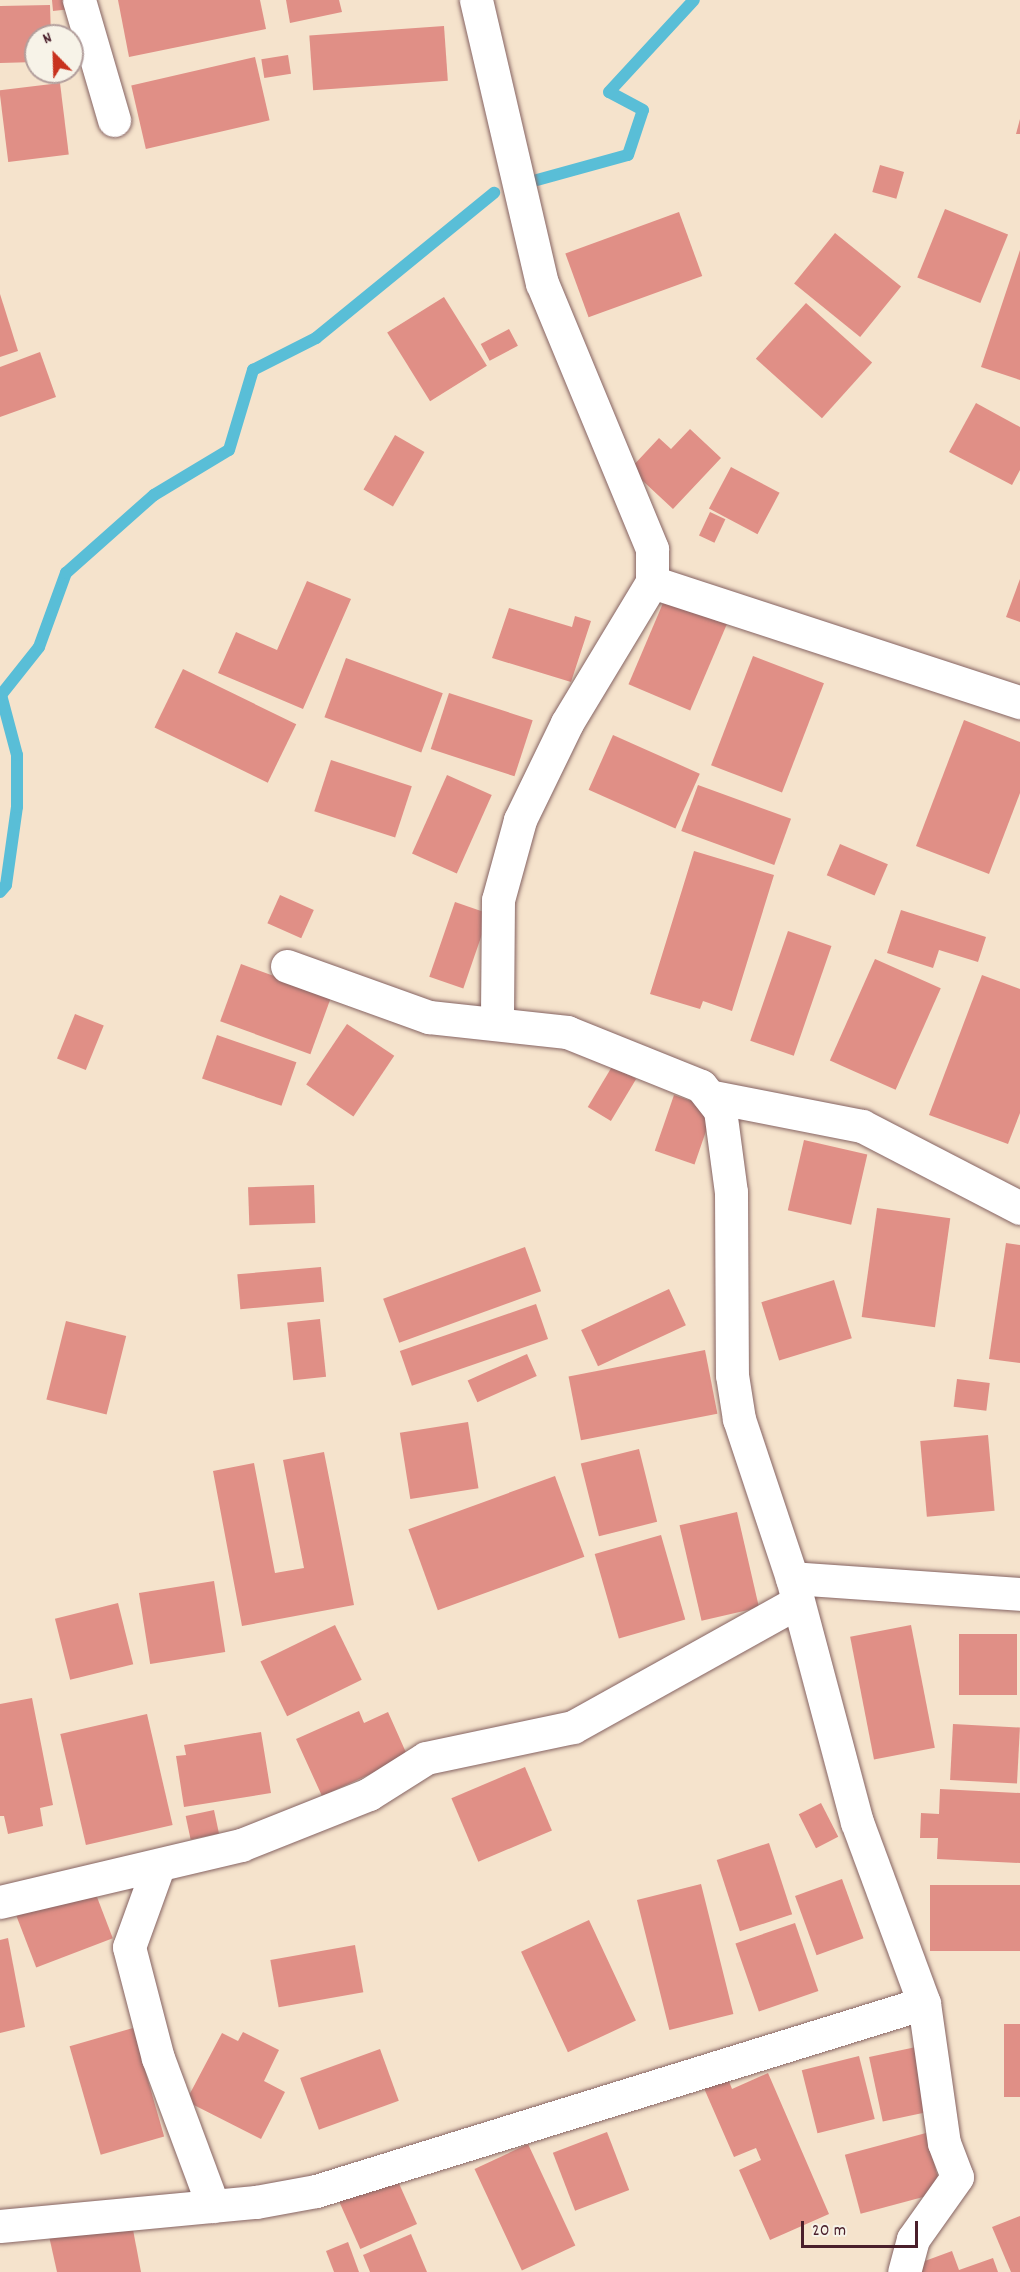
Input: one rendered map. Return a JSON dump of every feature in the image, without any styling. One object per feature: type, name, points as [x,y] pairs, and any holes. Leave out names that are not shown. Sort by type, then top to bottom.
[{"type":"street","points":[[79,0],[114,120]]},
{"type":"street","points":[[476,0],[542,283],[652,549],[652,582],[567,723],[520,820],[498,900],[497,1023]]},
{"type":"street","points":[[652,582],[1020,702]]},
{"type":"street","points":[[287,966],[429,1017],[567,1032],[701,1086],[714,1097],[862,1126],[1020,1208]]},
{"type":"street","points":[[714,1097],[731,1192],[732,1375],[739,1419],[795,1590],[857,1822],[924,2003],[944,2142],[957,2177],[914,2239],[904,2272]]},
{"type":"street","points":[[0,1902],[158,1867],[316,1818],[426,1758],[573,1727],[795,1590],[1020,1594]]},
{"type":"street","points":[[158,1867],[129,1947],[158,2058],[213,2206]]},
{"type":"street","points":[[0,2226],[213,2206],[316,2191],[924,2003]]},
{"type":"building","points":[[52,0],[71,0],[71,9],[53,11]]},
{"type":"building","points":[[118,0],[260,0],[266,29],[129,57]]},
{"type":"building","points":[[286,0],[339,0],[342,12],[290,23]]},
{"type":"building","points":[[50,5],[51,24],[24,24],[24,62],[0,63],[0,6]]},
{"type":"building","points":[[444,26],[448,81],[313,90],[309,35]]},
{"type":"building","points":[[288,55],[291,74],[264,78],[261,59]]},
{"type":"building","points":[[255,57],[270,120],[146,149],[131,86]]},
{"type":"building","points":[[60,84],[69,154],[8,162],[0,90]]},
{"type":"building","points":[[1020,119],[1020,134],[1016,134]]},
{"type":"building","points":[[880,165],[904,172],[896,199],[872,192]]},
{"type":"building","points":[[945,209],[1008,234],[980,303],[917,278]]},
{"type":"building","points":[[679,212],[702,276],[589,317],[565,253]]},
{"type":"building","points":[[835,233],[901,286],[860,337],[794,284]]},
{"type":"building","points":[[1020,250],[1020,380],[981,367]]},
{"type":"building","points":[[0,294],[18,351],[0,357]]},
{"type":"building","points":[[444,297],[487,366],[430,401],[387,333]]},
{"type":"building","points":[[806,303],[872,363],[822,418],[756,359]]},
{"type":"building","points":[[509,329],[518,346],[490,361],[481,344]]},
{"type":"building","points":[[40,352],[56,397],[0,417],[0,367]]},
{"type":"building","points":[[976,403],[1020,427],[1020,470],[1012,485],[949,452]]},
{"type":"building","points":[[690,429],[721,458],[673,509],[630,469],[659,438],[671,449]]},
{"type":"building","points":[[395,435],[424,452],[393,507],[364,490]]},
{"type":"building","points":[[731,467],[780,493],[757,534],[709,508]]},
{"type":"building","points":[[710,512],[725,519],[714,543],[699,536]]},
{"type":"building","points":[[1020,579],[1020,622],[1006,617]]},
{"type":"building","points":[[307,581],[351,599],[303,709],[218,673],[236,632],[277,650]]},
{"type":"building","points":[[666,596],[728,622],[690,711],[628,684]]},
{"type":"building","points":[[509,608],[572,627],[575,616],[591,621],[571,682],[492,658]]},
{"type":"building","points":[[753,656],[824,683],[782,792],[711,765]]},
{"type":"building","points":[[346,658],[443,693],[421,752],[324,717]]},
{"type":"building","points":[[183,669],[296,724],[268,783],[155,727]]},
{"type":"building","points":[[449,693],[533,720],[514,776],[431,749]]},
{"type":"building","points":[[964,720],[1020,742],[1020,793],[989,874],[916,846]]},
{"type":"building","points":[[613,735],[700,774],[675,828],[589,790]]},
{"type":"building","points":[[331,760],[412,786],[395,838],[314,811]]},
{"type":"building","points":[[447,775],[492,795],[457,873],[412,854]]},
{"type":"building","points":[[698,785],[791,819],[774,865],[681,831]]},
{"type":"building","points":[[840,844],[888,864],[875,896],[827,875]]},
{"type":"building","points":[[694,851],[774,875],[732,1011],[703,1001],[700,1009],[650,994]]},
{"type":"building","points":[[280,895],[314,910],[301,938],[267,923]]},
{"type":"building","points":[[455,902],[489,914],[463,988],[429,977]]},
{"type":"building","points":[[901,910],[986,937],[978,962],[939,950],[933,968],[887,953]]},
{"type":"building","points":[[788,931],[831,946],[794,1056],[750,1041]]},
{"type":"building","points":[[875,959],[941,988],[896,1090],[830,1060]]},
{"type":"building","points":[[241,964],[331,997],[310,1054],[220,1021]]},
{"type":"building","points":[[982,975],[1020,989],[1020,1113],[1008,1144],[929,1115]]},
{"type":"building","points":[[75,1014],[104,1026],[86,1070],[57,1059]]},
{"type":"building","points":[[347,1024],[394,1056],[353,1116],[306,1085]]},
{"type":"building","points":[[217,1035],[296,1062],[281,1106],[202,1078]]},
{"type":"building","points":[[613,1065],[636,1079],[611,1121],[588,1107]]},
{"type":"building","points":[[674,1095],[714,1109],[695,1164],[655,1151]]},
{"type":"building","points":[[804,1140],[867,1155],[851,1225],[788,1210]]},
{"type":"building","points":[[314,1185],[315,1223],[249,1225],[248,1187]]},
{"type":"building","points":[[877,1208],[950,1218],[935,1327],[862,1317]]},
{"type":"building","points":[[1006,1243],[1020,1245],[1020,1363],[989,1359]]},
{"type":"building","points":[[525,1247],[541,1291],[399,1343],[383,1299]]},
{"type":"building","points":[[321,1267],[324,1302],[240,1309],[237,1274]]},
{"type":"building","points":[[834,1280],[852,1338],[779,1361],[761,1302]]},
{"type":"building","points":[[669,1289],[686,1325],[598,1366],[581,1330]]},
{"type":"building","points":[[536,1304],[548,1339],[412,1386],[400,1351]]},
{"type":"building","points":[[320,1319],[326,1377],[293,1380],[287,1322]]},
{"type":"building","points":[[66,1321],[126,1336],[107,1415],[46,1400]]},
{"type":"building","points":[[705,1350],[717,1414],[581,1440],[569,1377]]},
{"type":"building","points":[[527,1354],[537,1376],[477,1402],[468,1380]]},
{"type":"building","points":[[957,1379],[990,1383],[986,1411],[954,1407]]},
{"type":"building","points":[[468,1422],[478,1488],[410,1499],[400,1433]]},
{"type":"building","points":[[988,1435],[995,1511],[927,1517],[920,1441]]},
{"type":"building","points":[[639,1449],[657,1522],[599,1536],[581,1464]]},
{"type":"building","points":[[324,1452],[354,1605],[242,1626],[213,1471],[254,1463],[275,1573],[304,1568],[283,1460]]},
{"type":"building","points":[[555,1476],[584,1557],[438,1610],[408,1529]]},
{"type":"building","points":[[737,1512],[759,1607],[702,1621],[680,1525]]},
{"type":"building","points":[[661,1535],[685,1620],[619,1639],[595,1554]]},
{"type":"building","points":[[214,1581],[225,1652],[150,1664],[139,1593]]},
{"type":"building","points":[[118,1603],[133,1664],[70,1680],[55,1619]]},
{"type":"building","points":[[335,1625],[362,1680],[287,1716],[260,1661]]},
{"type":"building","points":[[911,1625],[935,1748],[874,1760],[850,1637]]},
{"type":"building","points":[[959,1634],[1017,1634],[1017,1695],[959,1695]]},
{"type":"building","points":[[32,1698],[53,1805],[40,1808],[43,1826],[8,1834],[4,1816],[0,1816],[0,1704]]},
{"type":"building","points":[[359,1711],[364,1723],[388,1712],[408,1757],[322,1796],[296,1739]]},
{"type":"building","points":[[147,1714],[173,1825],[86,1845],[60,1734]]},
{"type":"building","points":[[953,1724],[1020,1728],[1017,1783],[950,1780]]},
{"type":"building","points":[[261,1732],[271,1793],[184,1807],[176,1756],[186,1755],[184,1745]]},
{"type":"building","points":[[525,1767],[552,1831],[478,1862],[451,1798]]},
{"type":"building","points":[[940,1789],[1020,1793],[1020,1863],[937,1859],[938,1838],[920,1838],[921,1813],[939,1814]]},
{"type":"building","points":[[821,1803],[838,1837],[816,1848],[799,1814]]},
{"type":"building","points":[[214,1810],[219,1833],[191,1840],[186,1816]]},
{"type":"building","points":[[769,1843],[792,1914],[740,1931],[717,1860]]},
{"type":"building","points":[[842,1879],[864,1938],[817,1955],[795,1896]]},
{"type":"building","points":[[92,1884],[113,1938],[36,1968],[15,1913]]},
{"type":"building","points":[[701,1884],[733,2014],[669,2030],[637,1900]]},
{"type":"building","points":[[930,1885],[1020,1885],[1020,1951],[930,1951]]},
{"type":"building","points":[[589,1920],[636,2021],[568,2052],[521,1952]]},
{"type":"building","points":[[795,1923],[818,1991],[759,2012],[735,1944]]},
{"type":"building","points":[[8,1938],[25,2027],[0,2033],[0,1940]]},
{"type":"building","points":[[355,1945],[363,1992],[279,2007],[270,1960]]},
{"type":"building","points":[[1004,2024],[1020,2024],[1020,2097],[1004,2097]]},
{"type":"building","points":[[133,2028],[164,2137],[101,2155],[70,2046]]},
{"type":"building","points":[[243,2032],[279,2050],[264,2081],[285,2092],[261,2139],[186,2101],[222,2033],[238,2041]]},
{"type":"building","points":[[916,2047],[930,2112],[883,2122],[869,2057]]},
{"type":"building","points":[[380,2049],[399,2101],[319,2130],[300,2078]]},
{"type":"building","points":[[859,2056],[875,2119],[817,2133],[802,2070]]},
{"type":"building","points":[[768,2073],[829,2214],[770,2240],[739,2170],[761,2160],[756,2148],[734,2157],[703,2086],[727,2076],[732,2089]]},
{"type":"building","points":[[607,2132],[629,2190],[575,2211],[553,2153]]},
{"type":"building","points":[[926,2133],[942,2192],[861,2214],[845,2155]]},
{"type":"building","points":[[528,2144],[575,2246],[522,2270],[475,2169]]},
{"type":"building","points":[[393,2170],[417,2224],[360,2249],[336,2195]]},
{"type":"building","points":[[1020,2216],[1020,2272],[1011,2272],[992,2227]]},
{"type":"building","points":[[131,2219],[141,2272],[57,2272],[49,2236]]},
{"type":"building","points":[[411,2234],[427,2272],[370,2272],[363,2255]]},
{"type":"building","points":[[348,2242],[359,2272],[334,2272],[326,2251]]},
{"type":"building","points":[[952,2251],[959,2270],[993,2258],[998,2272],[916,2272],[914,2265]]},
{"type":"waterway","points":[[537,180],[628,155],[643,110],[609,92],[694,0]]},
{"type":"waterway","points":[[0,892],[6,885],[17,807],[17,755],[1,695],[39,647],[66,573],[154,495],[229,450],[253,370],[316,338],[494,193]]}]
